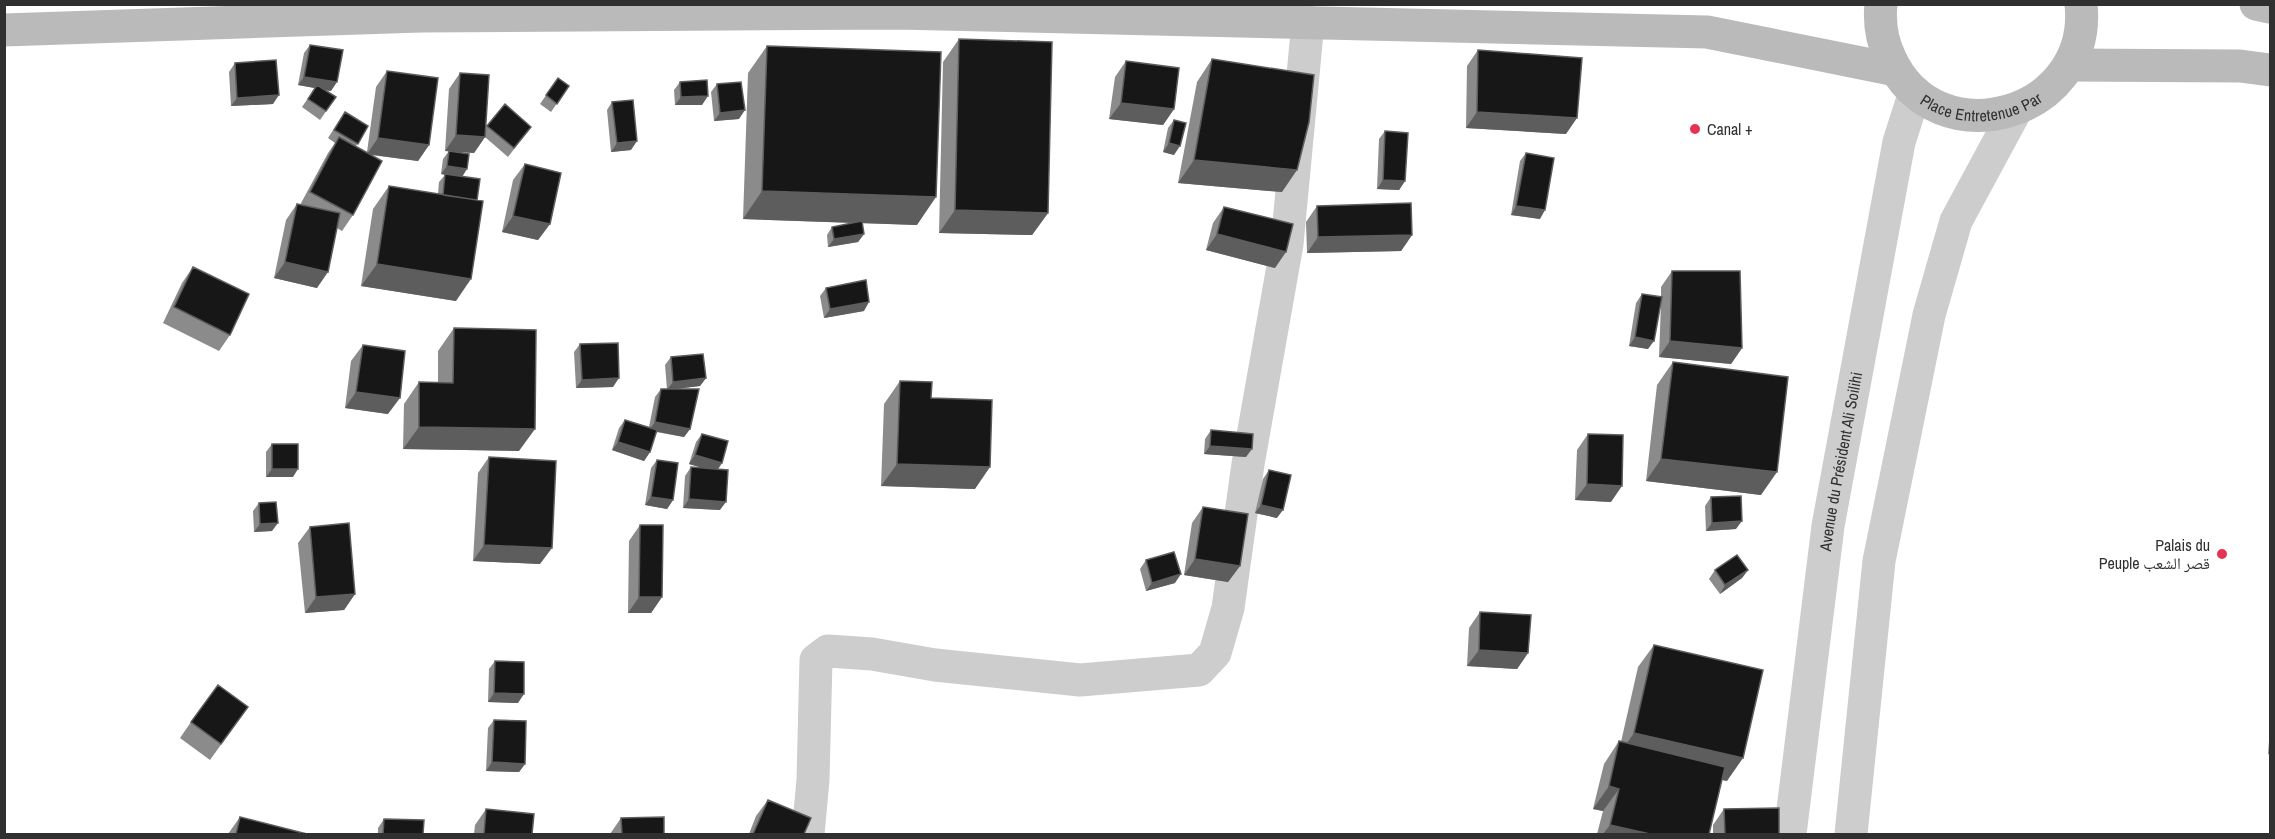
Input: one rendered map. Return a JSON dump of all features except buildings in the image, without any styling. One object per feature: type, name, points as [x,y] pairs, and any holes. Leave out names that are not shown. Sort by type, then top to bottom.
[{"type":"main road","points":[[1881,4],[1880,15],[1884,43],[1905,81]]},
{"type":"main road","name":"Place Entretenue Par","points":[[4,30],[421,10],[898,9],[1707,32],[1905,81],[1937,106],[1963,115],[1990,116],[2016,110],[2037,100],[2055,84],[2069,65],[2079,42],[2081,4]]},
{"type":"main road","points":[[2256,4],[2271,7]]},
{"type":"main road","points":[[2069,65],[2240,66],[2271,70]]},
{"type":"street","points":[[808,834],[813,780],[816,660],[828,651],[872,654],[935,666],[1080,680],[1199,670],[1215,653],[1228,608],[1248,464],[1287,244],[1308,22]]},
{"type":"street","name":"Avenue du Président Ali Soilihi","points":[[1790,834],[1828,526],[1899,142],[1905,81]]},
{"type":"street","points":[[1851,834],[1880,561],[1929,315],[1956,221],[2016,110]]},
{"type":"place","name":"Canal +","points":[[1695,129]]},
{"type":"place","name":"Palais du Peuple قصر الشعب","points":[[2222,554]]}]
